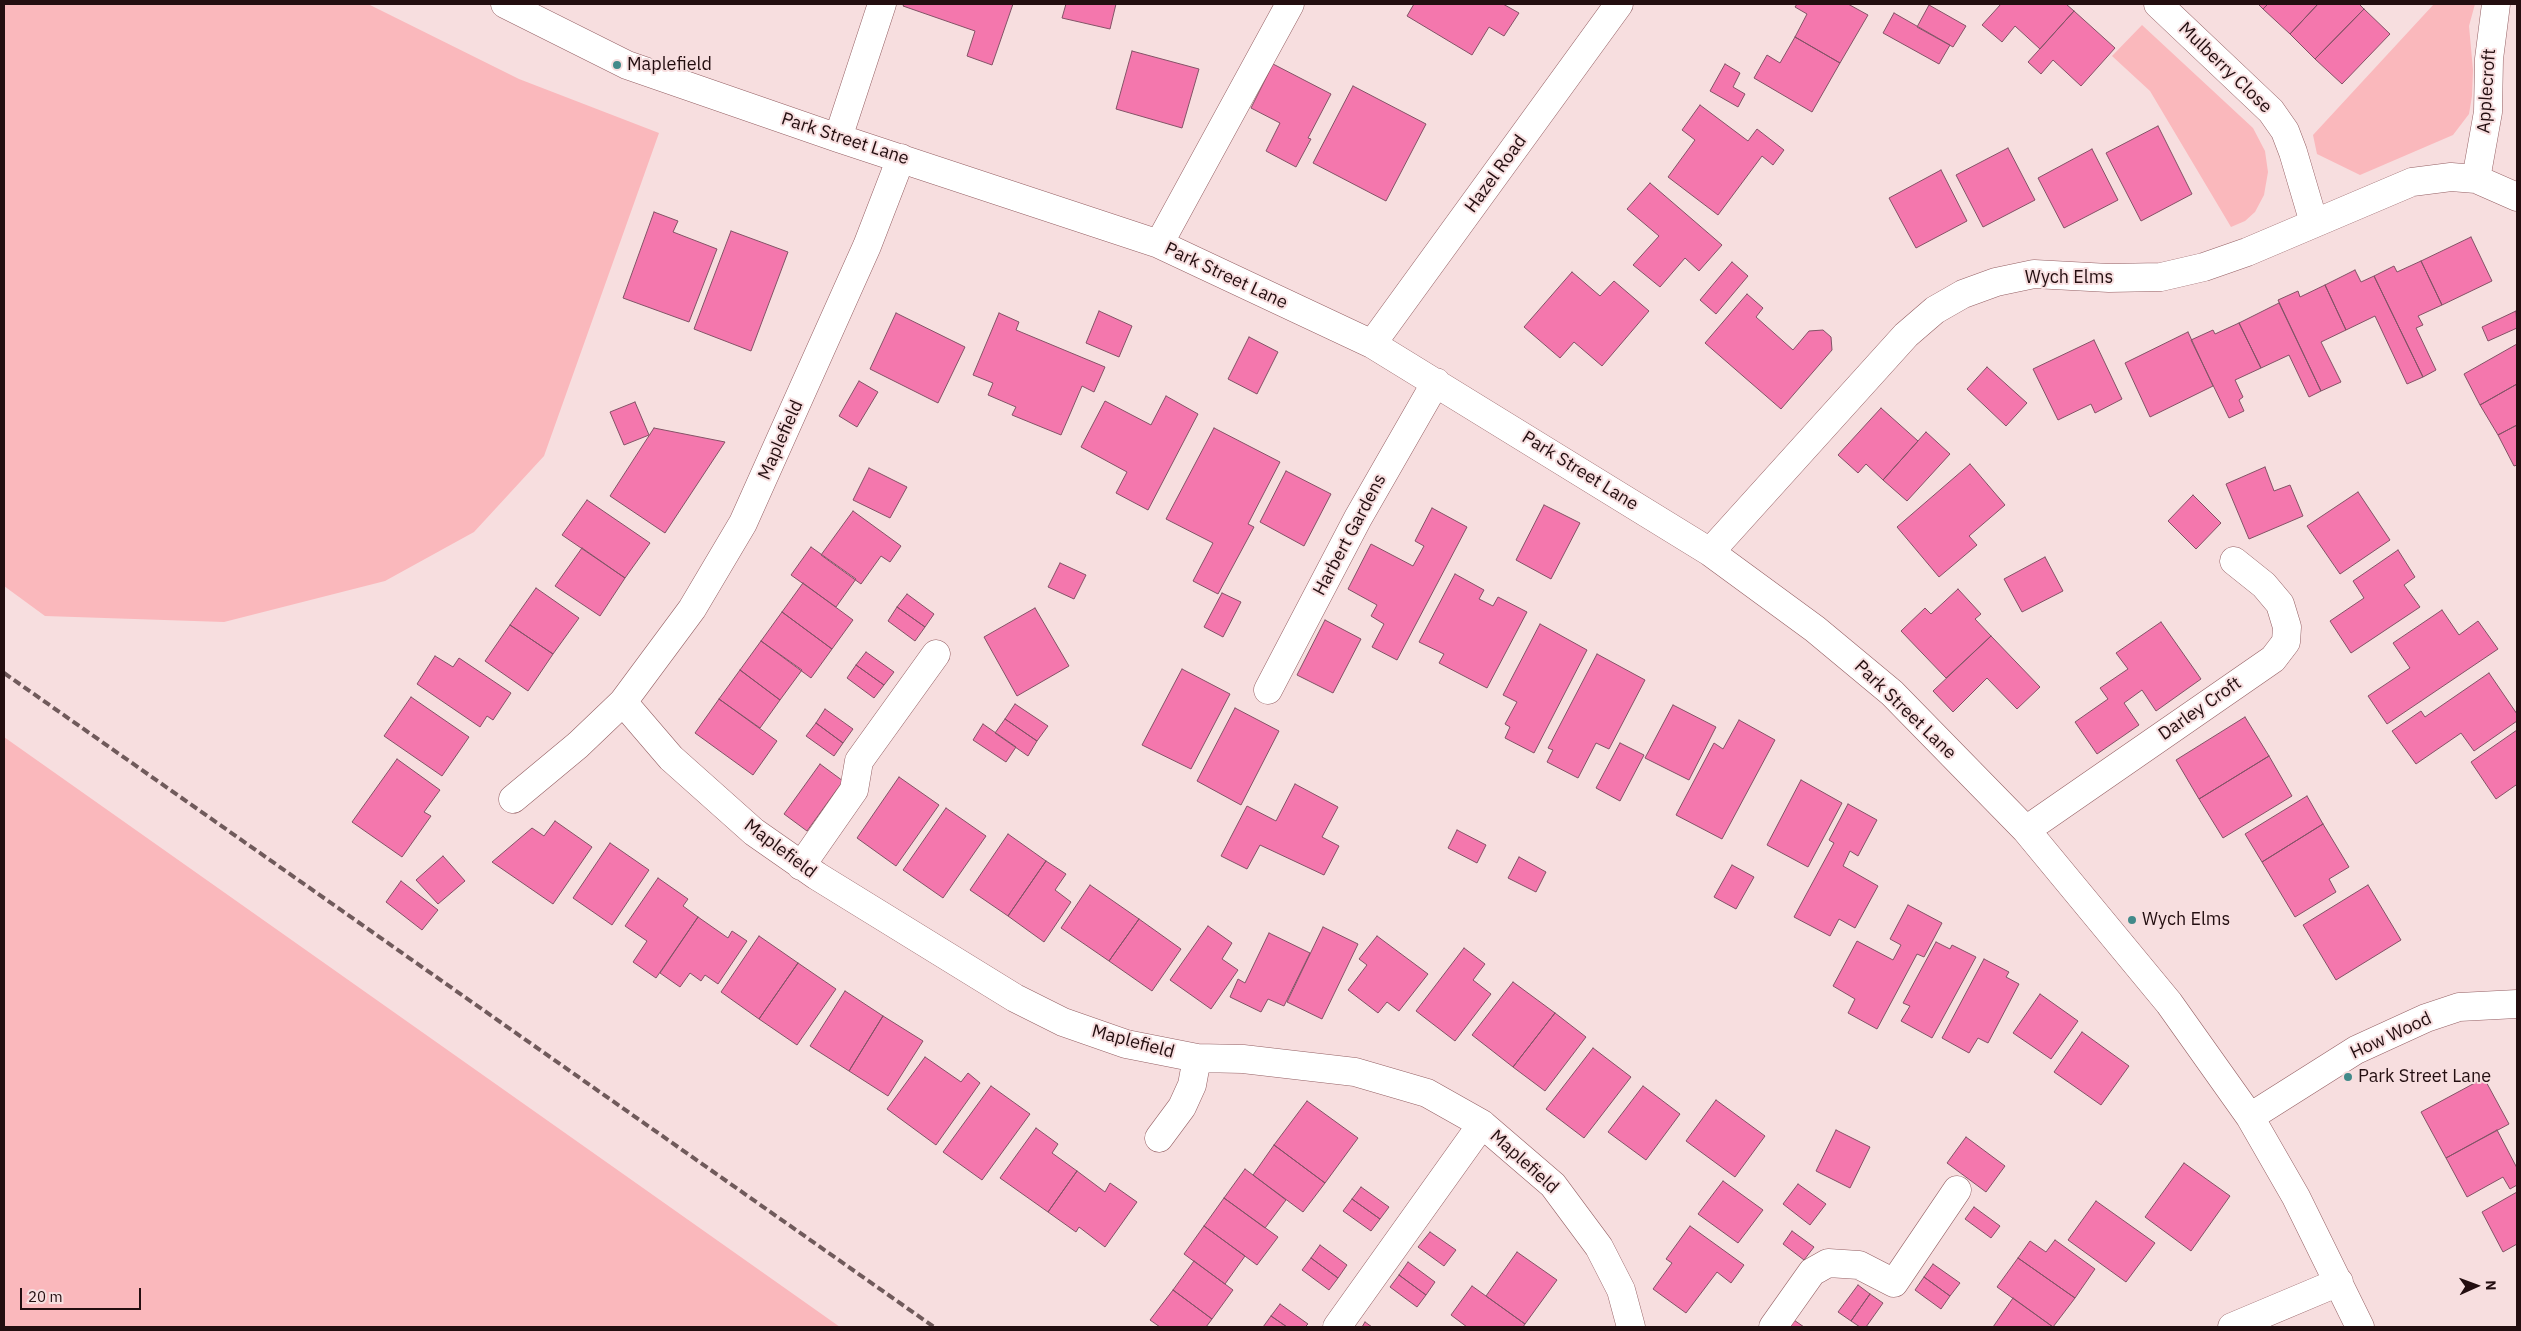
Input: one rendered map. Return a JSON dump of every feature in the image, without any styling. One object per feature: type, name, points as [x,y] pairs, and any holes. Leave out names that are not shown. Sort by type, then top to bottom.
[{"type":"street","name":"Park Street Lane","points":[[505,4],[627,65],[838,138],[1159,244],[1372,344],[1710,552],[1815,629],[1892,693],[2026,830],[2168,1003],[2250,1117],[2296,1197],[2360,1327]]},
{"type":"street","points":[[838,138],[882,4]]},
{"type":"street","points":[[1159,244],[1290,4]]},
{"type":"street","name":"Hazel Road","points":[[1372,344],[1620,4]]},
{"type":"street","name":"Mulberry Close","points":[[2158,4],[2271,111],[2285,131],[2314,223]]},
{"type":"street","name":"Applecroft","points":[[2476,179],[2487,121],[2489,59],[2496,4]]},
{"type":"street","name":"Maplefield","points":[[513,799],[578,745],[623,702],[692,610],[743,523],[867,246],[901,158]]},
{"type":"street","name":"Wych Elms","points":[[1710,552],[1906,335],[1935,310],[1949,302],[1996,282],[2034,274],[2109,278],[2161,277],[2204,267],[2247,252],[2412,182],[2451,177],[2476,179],[2517,197]]},
{"type":"street","name":"Harbert Gardens","points":[[1268,690],[1358,518],[1436,382]]},
{"type":"street","name":"Darley Croft","points":[[2026,830],[2273,659],[2286,642],[2287,627],[2280,604],[2264,585],[2234,561]]},
{"type":"street","points":[[801,866],[854,790],[859,761],[936,654]]},
{"type":"street","name":"Maplefield","points":[[623,702],[671,758],[754,832],[801,866],[1015,998],[1055,1018],[1126,1044],[1197,1058],[1243,1059],[1355,1072],[1427,1093],[1482,1124],[1553,1185],[1599,1248],[1621,1290],[1631,1327]]},
{"type":"street","name":"How Wood","points":[[2250,1117],[2356,1050],[2426,1018],[2460,1007],[2517,1004]]},
{"type":"street","points":[[1159,1138],[1182,1107],[1192,1085],[1197,1058]]},
{"type":"street","points":[[1337,1327],[1482,1124]]},
{"type":"street","points":[[1773,1327],[1812,1272],[1828,1263],[1859,1265],[1894,1283],[1957,1190]]},
{"type":"street","points":[[2232,1327],[2338,1282]]},
{"type":"shaded area","points":[[4,4],[368,4],[519,79],[659,133],[544,456],[474,532],[385,581],[224,622],[45,616],[4,586]]},
{"type":"shaded area","points":[[2434,4],[2475,4],[2469,26],[2473,70],[2469,114],[2453,135],[2360,175],[2317,154],[2313,135]]},
{"type":"shaded area","points":[[2142,25],[2253,128],[2265,151],[2268,172],[2264,195],[2255,212],[2245,221],[2231,227],[2150,91],[2112,56]]},
{"type":"shaded area","points":[[4,737],[840,1327],[4,1327]]},
{"type":"building","points":[[904,4],[1013,4],[992,65],[967,56],[975,31],[903,6]]},
{"type":"building","points":[[1066,4],[1116,4],[1110,29],[1062,18]]},
{"type":"building","points":[[1414,4],[1503,4],[1519,13],[1504,36],[1489,27],[1472,55],[1407,16]]},
{"type":"building","points":[[1797,4],[1848,4],[1868,15],[1840,63],[1795,37],[1807,14],[1795,7]]},
{"type":"building","points":[[2001,4],[2066,4],[2074,11],[2040,49],[2015,26],[2002,42],[1982,25]]},
{"type":"building","points":[[2258,4],[2268,4],[2263,9]]},
{"type":"building","points":[[2268,4],[2318,4],[2290,34],[2263,9]]},
{"type":"building","points":[[2318,4],[2359,4],[2364,9],[2315,59],[2290,34]]},
{"type":"building","points":[[1929,5],[1966,26],[1953,47],[1917,27]]},
{"type":"building","points":[[2364,9],[2390,34],[2342,84],[2315,59]]},
{"type":"building","points":[[2074,11],[2115,48],[2081,86],[2053,60],[2041,74],[2028,62]]},
{"type":"building","points":[[1894,13],[1950,45],[1939,64],[1883,33]]},
{"type":"building","points":[[1795,37],[1840,63],[1812,112],[1754,78],[1767,55],[1780,63]]},
{"type":"building","points":[[1132,51],[1199,69],[1182,128],[1116,109]]},
{"type":"building","points":[[1273,64],[1331,94],[1308,138],[1311,139],[1296,167],[1266,151],[1280,123],[1251,108]]},
{"type":"building","points":[[1725,64],[1740,73],[1733,87],[1745,94],[1738,107],[1710,91]]},
{"type":"building","points":[[1353,86],[1426,124],[1386,201],[1313,163]]},
{"type":"building","points":[[1700,105],[1748,141],[1757,129],[1784,150],[1773,165],[1762,156],[1718,215],[1668,177],[1695,140],[1682,130]]},
{"type":"building","points":[[2158,126],[2192,194],[2141,221],[2106,153]]},
{"type":"building","points":[[2008,148],[2035,200],[1983,227],[1956,175]]},
{"type":"building","points":[[2092,149],[2118,200],[2064,228],[2038,178]]},
{"type":"building","points":[[1941,170],[1967,221],[1916,248],[1889,198]]},
{"type":"building","points":[[1650,183],[1722,245],[1699,271],[1685,258],[1660,287],[1633,265],[1659,236],[1627,209]]},
{"type":"building","points":[[654,212],[678,221],[673,232],[717,249],[689,322],[623,298]]},
{"type":"building","points":[[731,231],[788,252],[751,351],[694,329]]},
{"type":"building","points":[[2471,237],[2492,281],[2442,305],[2421,261]]},
{"type":"building","points":[[2421,261],[2442,305],[2418,316],[2423,325],[2416,328],[2436,370],[2423,377],[2374,276],[2394,266],[2397,272]]},
{"type":"building","points":[[1732,262],[1748,276],[1716,314],[1700,300]]},
{"type":"building","points":[[2355,270],[2361,282],[2374,276],[2423,377],[2407,384],[2375,316],[2346,330],[2325,285]]},
{"type":"building","points":[[1572,272],[1600,296],[1614,281],[1649,311],[1602,366],[1574,342],[1560,358],[1524,327]]},
{"type":"building","points":[[2325,285],[2346,330],[2321,342],[2341,382],[2321,391],[2278,300],[2298,291],[2300,297]]},
{"type":"building","points":[[1747,294],[1763,308],[1756,317],[1793,350],[1809,331],[1823,330],[1831,337],[1832,350],[1781,409],[1705,343]]},
{"type":"building","points":[[2279,303],[2321,391],[2309,397],[2289,355],[2261,368],[2239,323]]},
{"type":"building","points":[[1099,311],[1132,326],[1119,357],[1086,343]]},
{"type":"building","points":[[2516,311],[2517,328],[2488,341],[2482,327]]},
{"type":"building","points":[[896,313],[965,347],[938,403],[870,369]]},
{"type":"building","points":[[999,313],[1019,322],[1016,330],[1105,367],[1094,392],[1082,386],[1061,435],[1012,415],[1016,407],[988,395],[993,383],[973,375]]},
{"type":"building","points":[[2239,323],[2261,368],[2235,380],[2243,397],[2239,400],[2244,411],[2229,418],[2191,340],[2213,330],[2215,334]]},
{"type":"building","points":[[2188,332],[2213,386],[2150,417],[2125,363]]},
{"type":"building","points":[[1249,337],[1278,352],[1257,394],[1228,379]]},
{"type":"building","points":[[2094,340],[2122,399],[2095,413],[2091,404],[2058,420],[2033,369]]},
{"type":"building","points":[[2517,344],[2517,384],[2480,405],[2464,374]]},
{"type":"building","points":[[1987,367],[2027,403],[2006,426],[1967,389]]},
{"type":"building","points":[[859,381],[878,392],[857,427],[839,416]]},
{"type":"building","points":[[2517,384],[2517,425],[2498,435],[2480,405]]},
{"type":"building","points":[[1166,396],[1198,414],[1148,510],[1116,493],[1127,472],[1081,447],[1105,401],[1151,425]]},
{"type":"building","points":[[635,402],[649,435],[624,445],[610,412]]},
{"type":"building","points":[[1881,408],[1918,441],[1883,480],[1866,464],[1858,473],[1838,455]]},
{"type":"building","points":[[2517,425],[2517,465],[2514,466],[2498,435]]},
{"type":"building","points":[[654,428],[725,442],[665,533],[610,496]]},
{"type":"building","points":[[1214,428],[1280,462],[1248,524],[1254,527],[1218,594],[1193,581],[1213,543],[1166,519]]},
{"type":"building","points":[[1926,432],[1950,454],[1907,501],[1883,480]]},
{"type":"building","points":[[1970,464],[2005,505],[1969,536],[1977,545],[1939,577],[1897,527]]},
{"type":"building","points":[[2265,467],[2274,491],[2290,485],[2303,516],[2249,539],[2226,484]]},
{"type":"building","points":[[869,468],[907,487],[890,518],[853,500]]},
{"type":"building","points":[[1286,471],[1331,494],[1304,546],[1260,522]]},
{"type":"building","points":[[2358,492],[2390,540],[2340,574],[2307,526]]},
{"type":"building","points":[[2193,495],[2221,523],[2196,549],[2168,521]]},
{"type":"building","points":[[587,500],[650,543],[625,578],[562,535]]},
{"type":"building","points":[[1544,505],[1580,523],[1551,579],[1516,560]]},
{"type":"building","points":[[1432,508],[1467,527],[1397,660],[1372,647],[1384,624],[1371,616],[1377,605],[1348,589],[1371,544],[1413,566],[1424,546],[1415,541]]},
{"type":"building","points":[[853,511],[901,546],[890,562],[881,556],[861,584],[821,555]]},
{"type":"building","points":[[811,547],[856,579],[836,607],[791,575]]},
{"type":"building","points":[[582,548],[625,578],[600,616],[555,586]]},
{"type":"building","points":[[2398,550],[2415,577],[2404,585],[2420,607],[2351,653],[2330,621],[2364,598],[2353,581]]},
{"type":"building","points":[[2045,557],[2063,591],[2022,612],[2004,579]]},
{"type":"building","points":[[1060,563],[1086,575],[1074,599],[1048,587]]},
{"type":"building","points":[[1455,574],[1484,590],[1479,599],[1493,606],[1498,597],[1527,612],[1487,688],[1439,663],[1444,654],[1419,642]]},
{"type":"building","points":[[803,583],[853,620],[832,649],[782,612]]},
{"type":"building","points":[[536,588],[579,618],[553,654],[510,625]]},
{"type":"building","points":[[1958,589],[1981,614],[1975,619],[1991,636],[1946,678],[1901,631],[1925,608],[1931,614]]},
{"type":"building","points":[[1222,593],[1241,602],[1223,637],[1204,627]]},
{"type":"building","points":[[907,594],[934,614],[925,627],[897,607]]},
{"type":"building","points":[[897,607],[925,627],[915,641],[888,621]]},
{"type":"building","points":[[1035,608],[1069,666],[1017,696],[984,637]]},
{"type":"building","points":[[2442,610],[2459,635],[2478,621],[2498,649],[2387,724],[2368,696],[2410,668],[2393,643]]},
{"type":"building","points":[[782,612],[832,649],[811,678],[761,641]]},
{"type":"building","points":[[1325,620],[1361,639],[1333,693],[1297,675]]},
{"type":"building","points":[[2161,622],[2201,679],[2156,711],[2142,690],[2124,703],[2139,725],[2097,754],[2075,722],[2108,699],[2100,688],[2128,669],[2116,653]]},
{"type":"building","points":[[1540,624],[1587,650],[1534,753],[1505,738],[1510,727],[1505,724],[1517,702],[1503,695]]},
{"type":"building","points":[[510,625],[553,654],[528,691],[485,661]]},
{"type":"building","points":[[1991,636],[2040,687],[2017,709],[1987,678],[1953,712],[1933,691]]},
{"type":"building","points":[[761,641],[802,670],[780,700],[740,670]]},
{"type":"building","points":[[866,652],[894,672],[884,685],[856,665]]},
{"type":"building","points":[[1597,654],[1645,680],[1609,749],[1596,743],[1578,778],[1547,762],[1553,750],[1548,748]]},
{"type":"building","points":[[435,656],[453,667],[459,658],[511,693],[493,720],[487,716],[480,727],[417,684]]},
{"type":"building","points":[[856,665],[884,685],[874,698],[847,678]]},
{"type":"building","points":[[1182,669],[1230,694],[1191,769],[1142,745]]},
{"type":"building","points":[[740,670],[780,700],[760,728],[719,699]]},
{"type":"building","points":[[2489,673],[2517,714],[2517,721],[2474,751],[2461,733],[2416,764],[2392,731],[2421,711],[2425,717]]},
{"type":"building","points":[[411,697],[469,737],[442,776],[384,736]]},
{"type":"building","points":[[719,699],[777,741],[753,775],[695,733]]},
{"type":"building","points":[[1015,704],[1048,726],[1037,741],[1005,719]]},
{"type":"building","points":[[1673,705],[1716,727],[1689,780],[1645,758]]},
{"type":"building","points":[[1235,708],[1279,731],[1241,805],[1197,781]]},
{"type":"building","points":[[825,709],[853,729],[843,743],[816,723]]},
{"type":"building","points":[[2245,717],[2269,756],[2199,799],[2176,760]]},
{"type":"building","points":[[1005,719],[1037,741],[1028,756],[995,733]]},
{"type":"building","points":[[1739,720],[1775,740],[1722,839],[1676,815],[1714,743],[1723,749]]},
{"type":"building","points":[[816,723],[843,743],[834,756],[806,736]]},
{"type":"building","points":[[983,724],[1016,747],[1006,762],[973,740]]},
{"type":"building","points":[[2517,730],[2517,787],[2516,785],[2496,799],[2471,762]]},
{"type":"building","points":[[1620,743],[1644,755],[1620,801],[1596,788]]},
{"type":"building","points":[[2269,756],[2292,796],[2223,838],[2199,799]]},
{"type":"building","points":[[397,759],[440,790],[424,812],[431,816],[402,857],[352,822]]},
{"type":"building","points":[[820,764],[843,781],[807,831],[784,814]]},
{"type":"building","points":[[899,777],[939,805],[896,866],[857,838]]},
{"type":"building","points":[[1801,780],[1842,803],[1808,867],[1767,845]]},
{"type":"building","points":[[1295,784],[1338,807],[1322,837],[1339,846],[1324,875],[1260,845],[1247,869],[1221,856],[1247,806],[1276,821]]},
{"type":"building","points":[[2307,796],[2323,824],[2262,862],[2245,834]]},
{"type":"building","points":[[1848,804],[1877,820],[1858,856],[1850,851],[1843,866],[1878,886],[1855,928],[1839,919],[1830,936],[1794,917],[1834,843],[1829,840]]},
{"type":"building","points":[[946,808],[986,836],[943,898],[903,870]]},
{"type":"building","points":[[555,821],[592,847],[553,904],[492,862],[532,828],[544,836]]},
{"type":"building","points":[[2323,824],[2349,867],[2329,879],[2336,892],[2295,917],[2262,862]]},
{"type":"building","points":[[1457,830],[1486,845],[1477,863],[1448,848]]},
{"type":"building","points":[[1008,834],[1046,861],[1008,916],[970,890]]},
{"type":"building","points":[[610,843],[649,870],[612,925],[573,898]]},
{"type":"building","points":[[443,856],[465,881],[438,904],[416,880]]},
{"type":"building","points":[[1519,857],[1546,872],[1536,892],[1508,878]]},
{"type":"building","points":[[1046,861],[1066,874],[1055,890],[1071,902],[1044,942],[1008,916]]},
{"type":"building","points":[[1732,865],[1754,877],[1736,909],[1714,897]]},
{"type":"building","points":[[658,878],[688,899],[683,906],[698,917],[656,978],[633,962],[647,941],[625,926]]},
{"type":"building","points":[[401,881],[438,910],[422,930],[386,902]]},
{"type":"building","points":[[1090,885],[1139,919],[1109,961],[1061,928]]},
{"type":"building","points":[[2368,885],[2401,940],[2336,980],[2303,925]]},
{"type":"building","points":[[1908,905],[1942,923],[1924,957],[1917,954],[1877,1029],[1848,1013],[1855,999],[1833,986],[1857,941],[1893,960],[1901,945],[1890,939]]},
{"type":"building","points":[[698,917],[728,938],[732,931],[747,941],[718,984],[705,975],[701,981],[690,973],[680,987],[660,973]]},
{"type":"building","points":[[1139,919],[1181,949],[1152,991],[1109,961]]},
{"type":"building","points":[[1208,926],[1232,943],[1222,959],[1238,970],[1211,1009],[1170,980]]},
{"type":"building","points":[[1323,927],[1358,944],[1322,1019],[1287,1002]]},
{"type":"building","points":[[1269,933],[1310,953],[1284,1006],[1268,999],[1261,1012],[1230,997],[1238,979],[1245,983]]},
{"type":"building","points":[[759,936],[798,963],[759,1019],[721,992]]},
{"type":"building","points":[[1377,936],[1428,974],[1399,1011],[1387,1002],[1378,1013],[1348,990],[1367,965],[1359,959]]},
{"type":"building","points":[[1936,942],[1950,949],[1952,945],[1976,957],[1932,1038],[1901,1021],[1910,1006],[1903,1003]]},
{"type":"building","points":[[1464,948],[1485,964],[1473,980],[1491,994],[1455,1041],[1416,1011]]},
{"type":"building","points":[[1984,959],[2009,972],[2006,977],[2019,984],[1988,1043],[1978,1038],[1969,1053],[1942,1038]]},
{"type":"building","points":[[798,963],[836,989],[797,1045],[759,1019]]},
{"type":"building","points":[[1513,982],[1555,1013],[1513,1067],[1472,1035]]},
{"type":"building","points":[[845,991],[883,1016],[849,1071],[810,1046]]},
{"type":"building","points":[[2040,994],[2078,1021],[2051,1059],[2013,1033]]},
{"type":"building","points":[[1555,1013],[1586,1037],[1545,1091],[1513,1067]]},
{"type":"building","points":[[883,1016],[923,1041],[888,1096],[849,1071]]},
{"type":"building","points":[[2082,1032],[2129,1066],[2101,1105],[2054,1072]]},
{"type":"building","points":[[1593,1048],[1631,1077],[1584,1138],[1546,1109]]},
{"type":"building","points":[[925,1057],[961,1082],[968,1073],[980,1083],[936,1145],[887,1109]]},
{"type":"building","points":[[2484,1078],[2509,1124],[2446,1158],[2421,1112]]},
{"type":"building","points":[[991,1086],[1030,1114],[982,1180],[943,1152]]},
{"type":"building","points":[[1643,1086],[1680,1114],[1646,1160],[1608,1132]]},
{"type":"building","points":[[1716,1100],[1765,1136],[1735,1177],[1686,1141]]},
{"type":"building","points":[[1307,1101],[1358,1138],[1325,1183],[1274,1145]]},
{"type":"building","points":[[1036,1128],[1058,1144],[1052,1153],[1077,1171],[1048,1212],[1000,1178]]},
{"type":"building","points":[[1836,1130],[1870,1147],[1850,1188],[1816,1171]]},
{"type":"building","points":[[2497,1130],[2517,1168],[2517,1185],[2510,1189],[2503,1177],[2467,1197],[2446,1158]]},
{"type":"building","points":[[1966,1137],[2005,1166],[1986,1192],[1947,1163]]},
{"type":"building","points":[[1274,1145],[1325,1183],[1303,1212],[1253,1175]]},
{"type":"building","points":[[2184,1163],[2230,1196],[2191,1251],[2145,1217]]},
{"type":"building","points":[[1245,1169],[1286,1200],[1265,1228],[1224,1198]]},
{"type":"building","points":[[1077,1171],[1105,1192],[1110,1183],[1137,1202],[1105,1247],[1079,1227],[1076,1232],[1048,1212]]},
{"type":"building","points":[[1723,1181],[1763,1210],[1738,1243],[1698,1214]]},
{"type":"building","points":[[1798,1184],[1826,1204],[1810,1225],[1783,1204]]},
{"type":"building","points":[[1361,1187],[1389,1207],[1380,1219],[1352,1199]]},
{"type":"building","points":[[2517,1192],[2517,1244],[2503,1252],[2482,1212]]},
{"type":"building","points":[[1224,1198],[1278,1237],[1257,1265],[1204,1226]]},
{"type":"building","points":[[1352,1199],[1380,1219],[1371,1231],[1343,1211]]},
{"type":"building","points":[[2096,1201],[2155,1243],[2126,1282],[2068,1240]]},
{"type":"building","points":[[1974,1207],[2000,1226],[1991,1238],[1965,1219]]},
{"type":"building","points":[[1204,1226],[1245,1256],[1225,1284],[1184,1254]]},
{"type":"building","points":[[1690,1226],[1744,1265],[1731,1283],[1717,1272],[1686,1313],[1653,1289],[1672,1263],[1666,1259]]},
{"type":"building","points":[[1792,1231],[1814,1247],[1804,1260],[1783,1244]]},
{"type":"building","points":[[1430,1232],[1456,1250],[1444,1266],[1418,1247]]},
{"type":"building","points":[[2055,1240],[2095,1269],[2075,1298],[2018,1258],[2030,1241],[2046,1252]]},
{"type":"building","points":[[1320,1245],[1347,1265],[1338,1278],[1311,1258]]},
{"type":"building","points":[[1517,1252],[1557,1280],[1525,1324],[1486,1296]]},
{"type":"building","points":[[1311,1258],[1338,1278],[1329,1290],[1302,1270]]},
{"type":"building","points":[[2018,1258],[2075,1298],[2053,1327],[1997,1287]]},
{"type":"building","points":[[1194,1261],[1233,1290],[1212,1319],[1173,1290]]},
{"type":"building","points":[[1408,1262],[1435,1282],[1426,1295],[1399,1275]]},
{"type":"building","points":[[1933,1264],[1960,1283],[1950,1296],[1924,1277]]},
{"type":"building","points":[[1399,1275],[1426,1295],[1417,1307],[1390,1287]]},
{"type":"building","points":[[1924,1277],[1950,1296],[1941,1309],[1915,1290]]},
{"type":"building","points":[[1858,1285],[1870,1294],[1851,1321],[1838,1312]]},
{"type":"building","points":[[1472,1286],[1525,1324],[1523,1327],[1467,1327],[1451,1315]]},
{"type":"building","points":[[1173,1290],[1212,1319],[1206,1327],[1160,1327],[1150,1320]]},
{"type":"building","points":[[1870,1294],[1883,1303],[1866,1327],[1860,1327],[1851,1321]]},
{"type":"building","points":[[2013,1298],[2053,1327],[1993,1327]]},
{"type":"building","points":[[1280,1304],[1308,1324],[1305,1327],[1287,1327],[1271,1316]]},
{"type":"building","points":[[1271,1316],[1287,1327],[1263,1327]]},
{"type":"building","points":[[1791,1318],[1804,1327],[1785,1327]]},
{"type":"building","points":[[1365,1322],[1372,1327],[1362,1327]]},
{"type":"railway","points":[[4,673],[934,1327]]},
{"type":"place","name":"Maplefield","points":[[617,65]]},
{"type":"place","name":"Wych Elms","points":[[2132,920]]},
{"type":"place","name":"Park Street Lane","points":[[2348,1077]]}]
